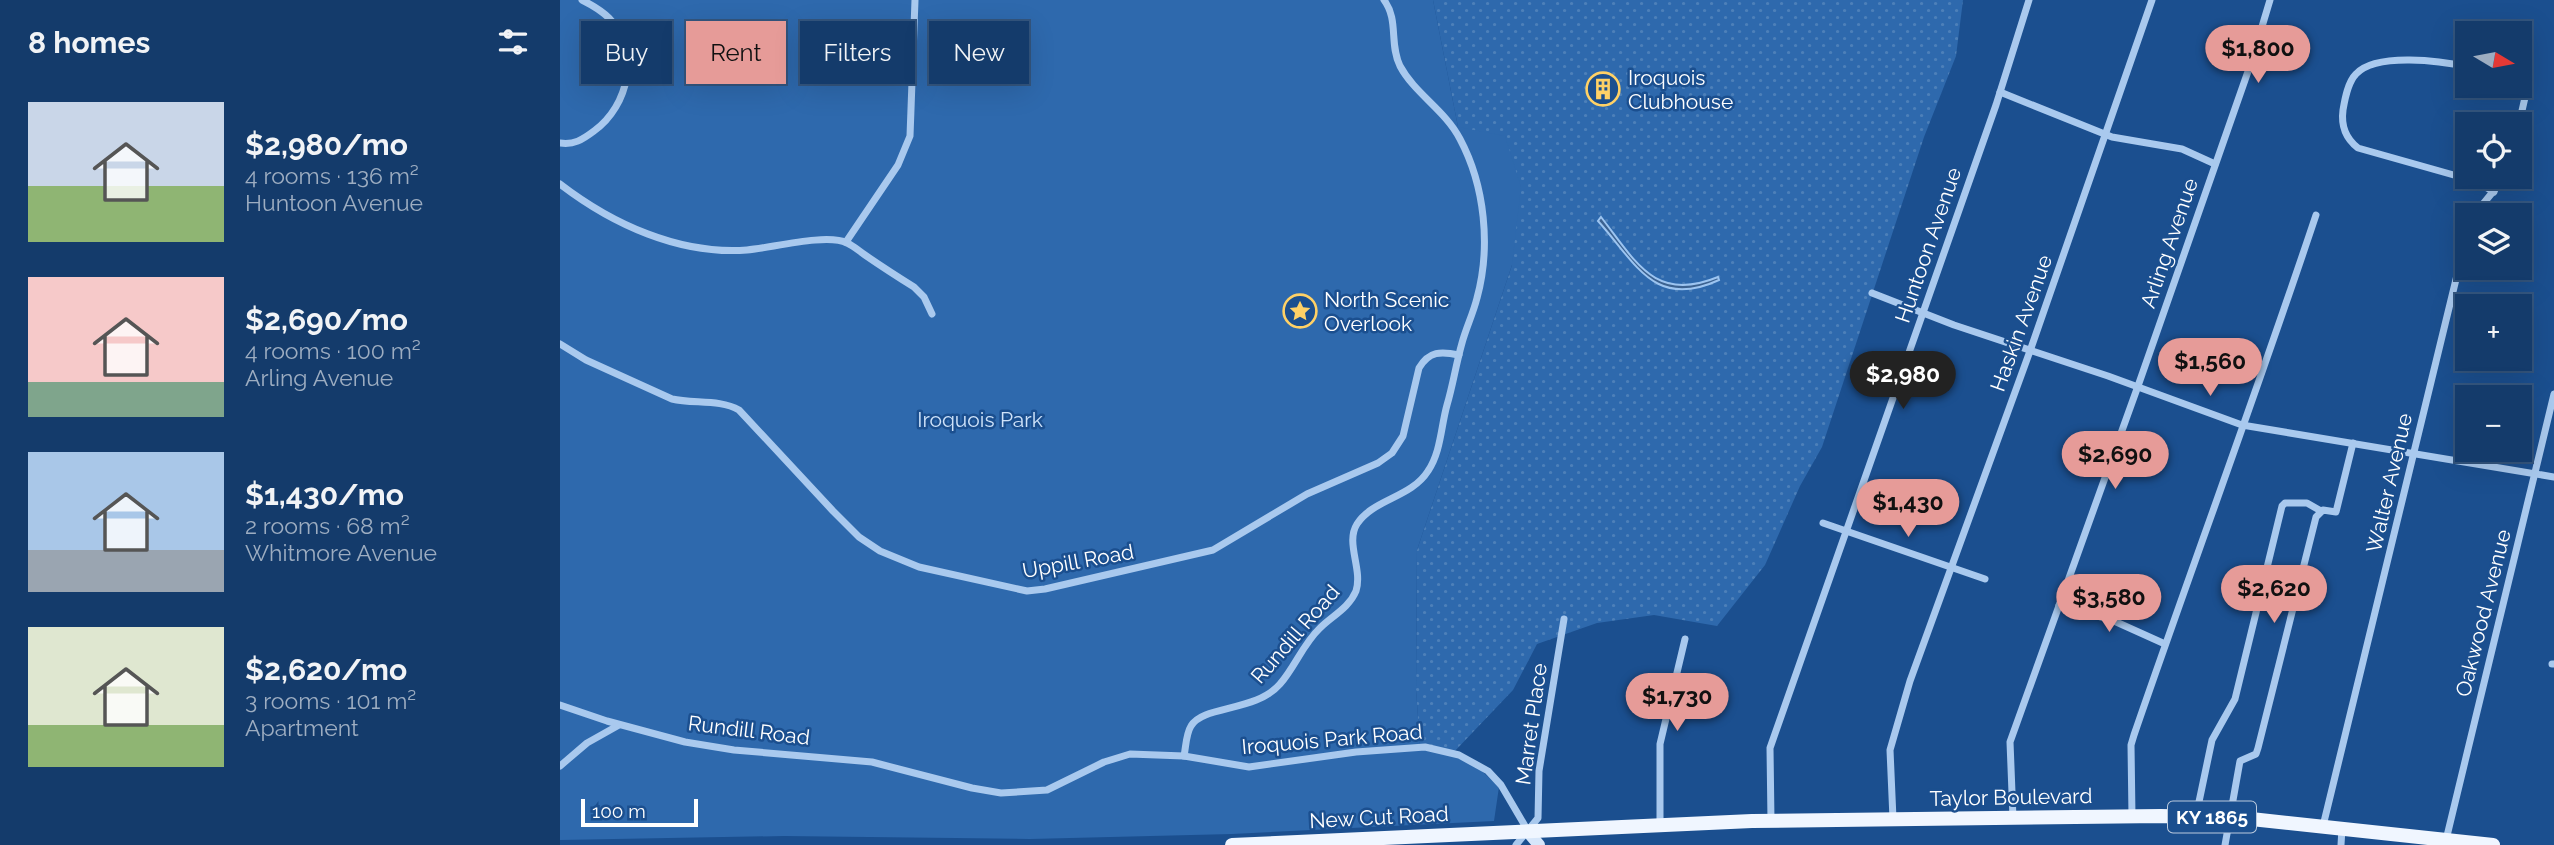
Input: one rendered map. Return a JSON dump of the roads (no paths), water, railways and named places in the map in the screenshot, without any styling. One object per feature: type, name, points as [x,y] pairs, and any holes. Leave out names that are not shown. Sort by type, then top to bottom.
[{"type":"main road","name":"Taylor Boulevard","points":[[1528,832],[1771,821],[2196,816],[2323,826],[2490,845]]},
{"type":"main road","name":"New Cut Road","points":[[1232,845],[1528,832]]},
{"type":"main road","points":[[1528,832],[1539,845]]},
{"type":"street","points":[[560,143],[572,145],[604,124],[618,104],[629,63],[625,44],[618,30],[598,8],[582,0]]},
{"type":"street","points":[[846,242],[908,146],[912,126],[915,0]]},
{"type":"street","name":"Rundill Road","points":[[560,705],[619,725],[718,748],[872,762],[1001,793],[1047,790],[1122,755],[1184,756],[1189,729],[1194,722],[1206,714],[1250,704],[1273,690],[1286,676],[1311,638],[1352,599],[1358,580],[1353,538],[1356,525],[1366,514],[1415,486],[1431,466],[1455,381],[1459,355],[1478,299],[1483,265],[1483,215],[1478,187],[1460,139],[1447,117],[1406,75],[1400,65],[1395,52],[1392,15],[1384,0]]},
{"type":"street","name":"Huntoon Avenue","points":[[1771,821],[1770,748],[2000,92],[2029,0]]},
{"type":"street","name":"Haskin Avenue","points":[[1893,820],[1890,746],[1910,681],[2030,351],[2152,0]]},
{"type":"street","name":"Arling Avenue","points":[[2013,818],[2010,742],[2138,386],[2270,0]]},
{"type":"street","points":[[2455,64],[2417,60],[2370,65],[2359,71],[2352,79],[2344,104],[2344,131],[2349,141],[2358,148],[2475,181],[2494,192]]},
{"type":"street","points":[[2000,92],[2107,134],[2182,149],[2215,164]]},
{"type":"street","points":[[560,184],[622,225],[685,244],[745,250],[814,241],[846,242],[914,287],[924,297],[932,314]]},
{"type":"street","points":[[2484,203],[2496,189]]},
{"type":"street","points":[[2132,817],[2131,745],[2316,215]]},
{"type":"street","name":"Walter Avenue","points":[[2323,826],[2456,280]]},
{"type":"street","points":[[1872,293],[2242,425],[2554,477]]},
{"type":"street","name":"Uppill Road","points":[[560,344],[586,360],[671,399],[686,403],[726,404],[739,410],[833,511],[859,537],[880,551],[919,567],[1027,591],[1213,550],[1307,494],[1369,468],[1392,453],[1403,436],[1419,369],[1425,360],[1437,352],[1459,355]]},
{"type":"street","name":"Oakwood Avenue","points":[[2446,840],[2554,394]]},
{"type":"street","points":[[2196,816],[2212,740],[2235,699],[2282,506],[2285,503],[2307,503],[2321,511],[2336,512],[2353,443]]},
{"type":"street","points":[[2225,845],[2240,761],[2256,754],[2258,748],[2312,530],[2321,511]]},
{"type":"street","points":[[1824,523],[1985,579]]},
{"type":"street","points":[[2059,605],[2114,621],[2165,644]]},
{"type":"street","name":"Marret Place","points":[[1528,832],[1538,817],[1539,771],[1564,619]]},
{"type":"street","points":[[1660,825],[1660,744],[1685,639]]},
{"type":"street","points":[[560,766],[587,743],[619,725]]},
{"type":"street","name":"Iroquois Park Road","points":[[1184,756],[1249,767],[1404,747],[1443,750],[1469,760],[1492,775],[1528,832]]},
{"type":"street","points":[[2341,845],[2342,828]]},
{"type":"street","points":[[1516,845],[1528,832]]},
{"type":"place","name":"Iroquois Clubhouse","points":[[1603,89]]},
{"type":"place","name":"North Scenic Overlook","points":[[1300,311]]},
{"type":"park label","name":"Iroquois Park","points":[[980,419]]}]
